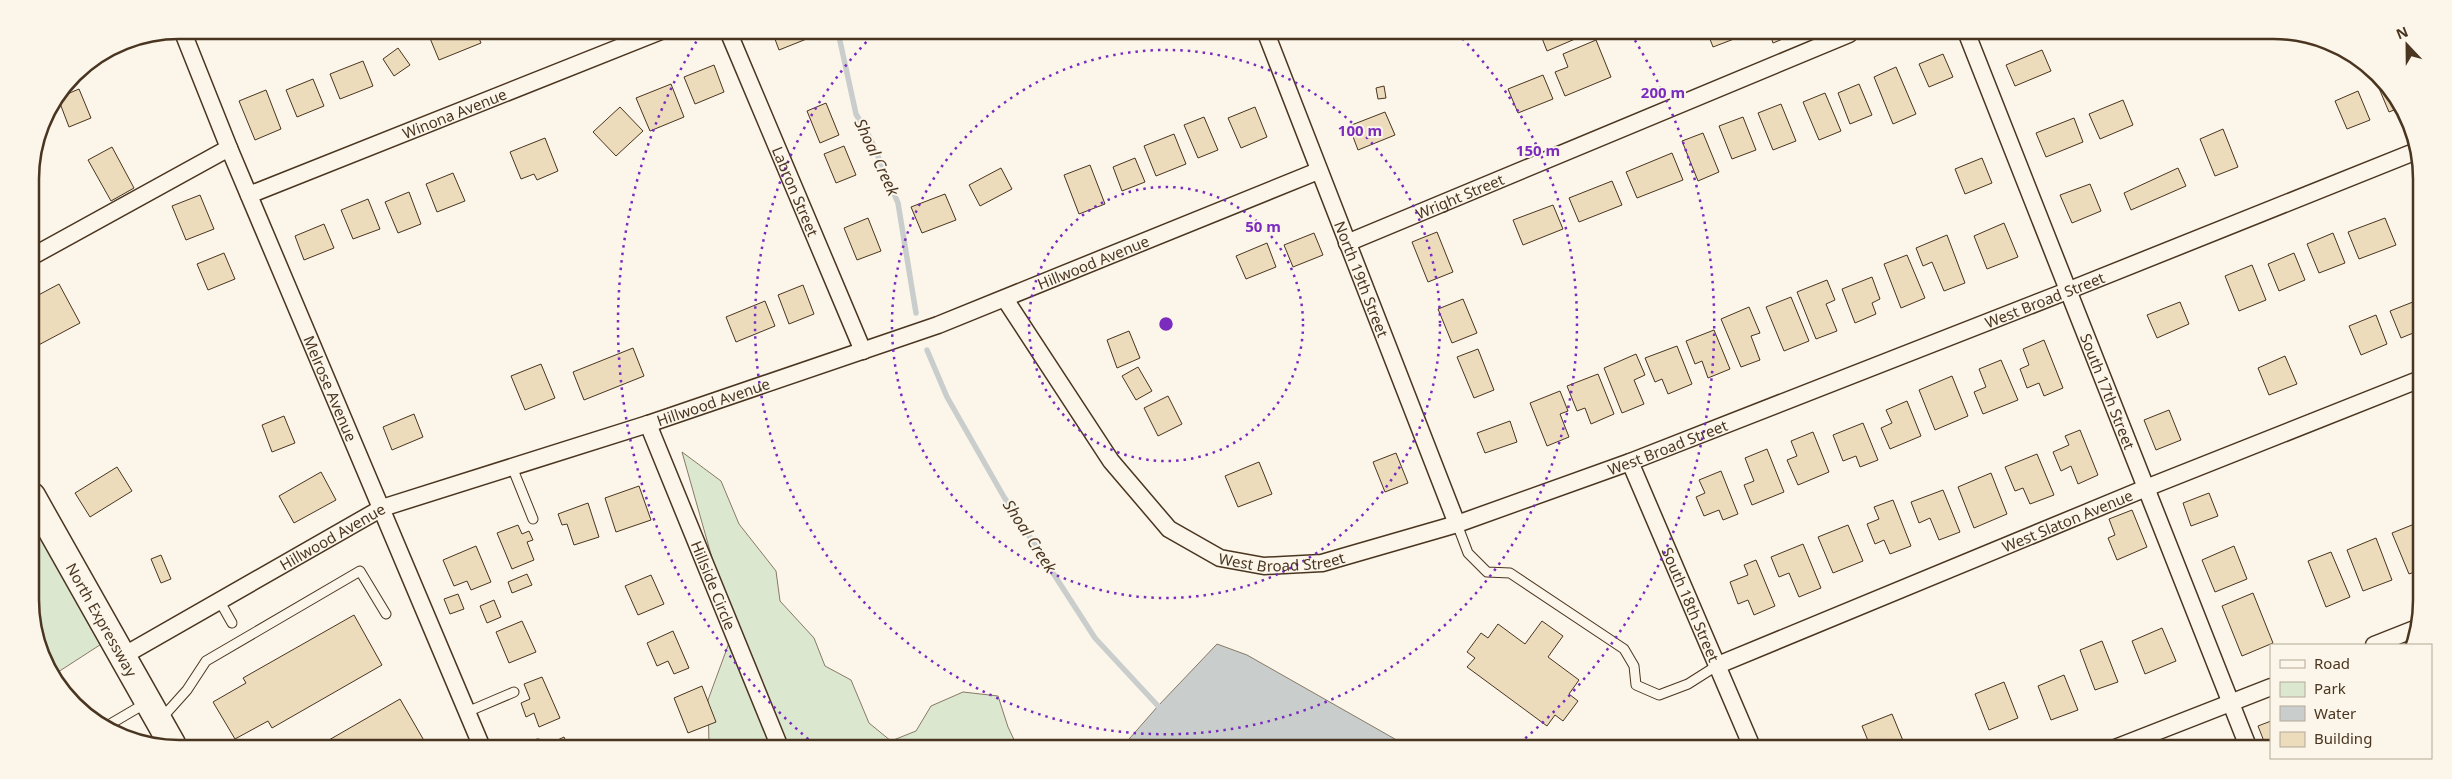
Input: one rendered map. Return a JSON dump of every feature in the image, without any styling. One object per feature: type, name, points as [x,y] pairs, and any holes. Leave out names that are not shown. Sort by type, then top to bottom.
[{"type":"main road","name":"North Expressway","points":[[39,508],[170,739]]},
{"type":"street","name":"Melrose Avenue","points":[[186,39],[229,148],[479,740]]},
{"type":"street","name":"Winona Avenue","points":[[249,195],[641,39]]},
{"type":"street","name":"Labron Street","points":[[731,39],[863,351]]},
{"type":"street","name":"North 19th Street","points":[[1268,39],[1318,171],[1457,524]]},
{"type":"street","name":"Wright Street","points":[[1347,243],[1837,39]]},
{"type":"street","name":"South 17th Street","points":[[1968,39],[2246,740]]},
{"type":"street","points":[[39,253],[229,148]]},
{"type":"street","name":"West Broad Street","points":[[1005,299],[1111,461],[1169,529],[1220,558],[1264,566],[1322,563],[1457,524],[1630,462],[2067,291],[2411,153]]},
{"type":"street","name":"Hillwood Avenue","points":[[122,656],[382,508],[648,424],[863,351],[1005,299],[1318,171]]},
{"type":"street","name":"West Slaton Avenue","points":[[1718,665],[2146,488],[2413,382]]},
{"type":"street","name":"Hillside Circle","points":[[648,424],[777,740]]},
{"type":"street","name":"South 18th Street","points":[[1630,462],[1749,740]]},
{"type":"street","points":[[2377,644],[2409,631]]},
{"type":"street","points":[[2135,740],[2270,686]]},
{"type":"lane","points":[[512,467],[533,519]]},
{"type":"lane","points":[[1457,524],[1468,554],[1487,572],[1510,573],[1624,649],[1634,666],[1636,685],[1660,695],[1688,684],[1718,665]]},
{"type":"lane","points":[[112,723],[154,711],[187,690],[206,661],[360,571],[386,614]]},
{"type":"lane","points":[[219,600],[232,622]]},
{"type":"lane","points":[[468,712],[514,692]]},
{"type":"green space","points":[[682,452],[721,481],[739,524],[776,571],[780,601],[814,638],[825,666],[851,680],[869,723],[890,740],[709,740],[708,700],[733,632]]},
{"type":"green space","points":[[39,503],[123,630],[59,671],[58,670],[46,645],[41,627],[39,609]]},
{"type":"green space","points":[[963,692],[998,696],[1014,740],[894,740],[916,731],[931,706]]},
{"type":"water","points":[[1217,644],[1247,655],[1397,740],[1128,740]]},
{"type":"building","points":[[430,39],[479,39],[481,43],[439,60]]},
{"type":"building","points":[[775,39],[806,39],[779,50]]},
{"type":"building","points":[[1542,39],[1575,39],[1547,51]]},
{"type":"building","points":[[1710,39],[1734,39],[1713,47]]},
{"type":"building","points":[[1772,39],[1783,39],[1773,43]]},
{"type":"building","points":[[1596,40],[1611,77],[1565,96],[1555,72],[1568,67],[1563,54]]},
{"type":"building","points":[[398,48],[410,65],[394,76],[383,59]]},
{"type":"building","points":[[2042,50],[2051,71],[2015,86],[2006,65]]},
{"type":"building","points":[[1943,54],[1953,77],[1929,87],[1919,64]]},
{"type":"building","points":[[363,61],[373,86],[340,99],[330,74]]},
{"type":"building","points":[[714,65],[724,92],[695,104],[684,77]]},
{"type":"building","points":[[1896,67],[1916,114],[1893,124],[1874,77]]},
{"type":"building","points":[[1543,75],[1553,99],[1518,113],[1508,89]]},
{"type":"building","points":[[313,79],[324,106],[297,117],[286,90]]},
{"type":"building","points":[[671,84],[684,117],[650,131],[636,98]]},
{"type":"building","points":[[1859,84],[1872,115],[1850,124],[1838,93]]},
{"type":"building","points":[[1384,86],[1386,98],[1378,99],[1376,88]]},
{"type":"building","points":[[2379,88],[2395,110],[2389,112]]},
{"type":"building","points":[[79,89],[91,118],[69,127],[60,104],[68,94]]},
{"type":"building","points":[[266,90],[281,129],[255,140],[239,101]]},
{"type":"building","points":[[2358,91],[2370,120],[2347,129],[2335,101]]},
{"type":"building","points":[[1825,93],[1841,131],[1819,140],[1803,102]]},
{"type":"building","points":[[2123,100],[2133,125],[2100,139],[2089,114]]},
{"type":"building","points":[[826,103],[839,135],[820,143],[807,111]]},
{"type":"building","points":[[1781,104],[1796,141],[1773,150],[1758,113]]},
{"type":"building","points":[[620,107],[643,131],[616,156],[593,132]]},
{"type":"building","points":[[1255,107],[1267,137],[1241,148],[1228,118]]},
{"type":"building","points":[[1385,112],[1395,135],[1358,150],[1349,126]]},
{"type":"building","points":[[1204,117],[1218,150],[1198,158],[1184,125]]},
{"type":"building","points":[[1743,117],[1756,150],[1732,159],[1719,126]]},
{"type":"building","points":[[2074,118],[2083,142],[2046,157],[2036,133]]},
{"type":"building","points":[[2223,129],[2238,167],[2215,176],[2200,139]]},
{"type":"building","points":[[1703,133],[1719,172],[1698,181],[1682,141]]},
{"type":"building","points":[[1174,134],[1186,164],[1156,176],[1144,146]]},
{"type":"building","points":[[545,138],[558,171],[537,180],[534,174],[521,179],[510,152]]},
{"type":"building","points":[[844,146],[856,175],[836,183],[824,154]]},
{"type":"building","points":[[112,147],[134,188],[111,201],[88,160]]},
{"type":"building","points":[[1672,153],[1683,180],[1637,198],[1626,172]]},
{"type":"building","points":[[1135,158],[1145,182],[1122,191],[1113,167]]},
{"type":"building","points":[[1982,158],[1992,183],[1965,194],[1955,169]]},
{"type":"building","points":[[1090,165],[1105,204],[1079,214],[1064,175]]},
{"type":"building","points":[[1001,168],[1012,189],[980,206],[969,185]]},
{"type":"building","points":[[2178,168],[2186,186],[2131,210],[2124,193]]},
{"type":"building","points":[[453,173],[465,201],[437,212],[426,184]]},
{"type":"building","points":[[1612,181],[1622,205],[1579,222],[1569,198]]},
{"type":"building","points":[[2090,184],[2101,211],[2072,223],[2060,195]]},
{"type":"building","points":[[409,192],[421,224],[398,233],[385,202]]},
{"type":"building","points":[[945,194],[956,220],[922,233],[911,207]]},
{"type":"building","points":[[200,195],[214,229],[186,240],[172,206]]},
{"type":"building","points":[[368,199],[380,229],[353,239],[341,210]]},
{"type":"building","points":[[1553,205],[1563,229],[1523,245],[1513,220]]},
{"type":"building","points":[[868,218],[881,251],[857,260],[844,228]]},
{"type":"building","points":[[2385,218],[2396,245],[2359,259],[2348,232]]},
{"type":"building","points":[[2004,223],[2018,257],[1987,269],[1974,236]]},
{"type":"building","points":[[324,224],[334,248],[304,260],[295,236]]},
{"type":"building","points":[[1437,232],[1453,272],[1428,282],[1412,242]]},
{"type":"building","points":[[1314,233],[1323,255],[1293,267],[1284,245]]},
{"type":"building","points":[[2333,233],[2345,263],[2319,273],[2307,244]]},
{"type":"building","points":[[1947,235],[1965,283],[1944,291],[1932,262],[1923,266],[1916,248]]},
{"type":"building","points":[[1267,243],[1276,267],[1246,279],[1236,256]]},
{"type":"building","points":[[224,253],[235,279],[208,290],[197,264]]},
{"type":"building","points":[[2294,253],[2305,280],[2279,291],[2268,264]]},
{"type":"building","points":[[1907,255],[1925,298],[1901,308],[1884,264]]},
{"type":"building","points":[[2252,265],[2266,300],[2239,311],[2225,276]]},
{"type":"building","points":[[1872,277],[1880,299],[1872,303],[1876,314],[1855,323],[1842,289]]},
{"type":"building","points":[[1827,280],[1835,300],[1826,304],[1837,331],[1816,339],[1797,292]]},
{"type":"building","points":[[59,284],[80,323],[39,345],[39,295]]},
{"type":"building","points":[[803,285],[814,314],[789,324],[778,295]]},
{"type":"building","points":[[1791,297],[1809,341],[1784,351],[1766,307]]},
{"type":"building","points":[[1463,299],[1477,333],[1452,343],[1438,309]]},
{"type":"building","points":[[765,301],[775,326],[736,342],[726,317]]},
{"type":"building","points":[[2180,302],[2189,324],[2157,338],[2147,315]]},
{"type":"building","points":[[2413,302],[2413,333],[2401,338],[2390,311]]},
{"type":"building","points":[[1749,307],[1760,333],[1751,336],[1760,360],[1741,367],[1721,319]]},
{"type":"building","points":[[2376,315],[2387,344],[2361,355],[2349,326]]},
{"type":"building","points":[[1714,330],[1730,369],[1708,378],[1702,361],[1695,364],[1686,341]]},
{"type":"building","points":[[1129,331],[1140,358],[1117,368],[1107,340]]},
{"type":"building","points":[[2044,340],[2063,388],[2044,396],[2039,383],[2027,388],[2020,369],[2029,365],[2023,349]]},
{"type":"building","points":[[1677,346],[1692,384],[1668,394],[1662,379],[1655,382],[1645,358]]},
{"type":"building","points":[[633,348],[644,376],[584,400],[573,372]]},
{"type":"building","points":[[1478,349],[1494,390],[1474,398],[1457,357]]},
{"type":"building","points":[[1636,354],[1645,375],[1634,380],[1644,404],[1622,413],[1604,368]]},
{"type":"building","points":[[2285,356],[2297,384],[2269,395],[2258,368]]},
{"type":"building","points":[[2001,360],[2018,400],[1983,414],[1974,392],[1986,387],[1979,369]]},
{"type":"building","points":[[541,364],[555,398],[525,410],[511,376]]},
{"type":"building","points":[[1138,367],[1152,391],[1136,400],[1122,376]]},
{"type":"building","points":[[1598,374],[1614,414],[1591,424],[1585,408],[1577,411],[1567,386]]},
{"type":"building","points":[[1952,376],[1968,416],[1935,430],[1919,390]]},
{"type":"building","points":[[1560,391],[1568,411],[1560,414],[1569,437],[1547,446],[1530,403]]},
{"type":"building","points":[[1168,396],[1182,424],[1158,436],[1144,408]]},
{"type":"building","points":[[1907,401],[1921,436],[1890,449],[1881,428],[1892,423],[1886,410]]},
{"type":"building","points":[[2169,410],[2181,440],[2156,450],[2144,420]]},
{"type":"building","points":[[414,414],[423,437],[392,450],[383,427]]},
{"type":"building","points":[[284,416],[295,443],[272,452],[262,425]]},
{"type":"building","points":[[1510,421],[1517,442],[1485,453],[1477,433]]},
{"type":"building","points":[[1863,423],[1878,460],[1860,467],[1856,456],[1843,461],[1833,435]]},
{"type":"building","points":[[2080,430],[2098,475],[2078,484],[2071,466],[2061,471],[2053,452],[2069,445],[2065,436]]},
{"type":"building","points":[[1813,432],[1829,472],[1798,485],[1787,460],[1797,456],[1791,441]]},
{"type":"building","points":[[1767,449],[1784,492],[1752,505],[1744,485],[1754,481],[1745,458]]},
{"type":"building","points":[[1396,453],[1408,483],[1385,492],[1373,462]]},
{"type":"building","points":[[2037,454],[2054,495],[2030,504],[2023,488],[2015,491],[2005,467]]},
{"type":"building","points":[[1259,462],[1272,494],[1238,507],[1225,476]]},
{"type":"building","points":[[117,467],[132,491],[90,517],[75,493]]},
{"type":"building","points":[[1721,471],[1738,514],[1723,520],[1719,510],[1704,516],[1696,497],[1705,493],[1699,480]]},
{"type":"building","points":[[321,472],[336,500],[294,523],[279,496]]},
{"type":"building","points":[[1991,473],[2007,514],[1974,528],[1958,487]]},
{"type":"building","points":[[639,486],[651,520],[616,532],[605,498]]},
{"type":"building","points":[[1943,490],[1960,532],[1939,540],[1930,518],[1919,523],[1911,502]]},
{"type":"building","points":[[2209,493],[2218,516],[2191,526],[2183,503]]},
{"type":"building","points":[[1893,500],[1911,546],[1890,554],[1884,540],[1875,544],[1867,524],[1879,519],[1874,507]]},
{"type":"building","points":[[588,503],[599,537],[574,545],[567,524],[562,525],[558,514]]},
{"type":"building","points":[[2132,510],[2147,547],[2117,560],[2108,538],[2115,535],[2109,519]]},
{"type":"building","points":[[518,525],[522,534],[529,531],[533,540],[527,542],[534,560],[512,569],[497,533]]},
{"type":"building","points":[[1848,525],[1863,561],[1833,573],[1818,537]]},
{"type":"building","points":[[2413,525],[2413,572],[2409,574],[2392,533]]},
{"type":"building","points":[[2376,538],[2392,580],[2363,591],[2347,550]]},
{"type":"building","points":[[1803,544],[1821,588],[1799,597],[1789,573],[1779,577],[1771,557]]},
{"type":"building","points":[[476,546],[491,582],[471,590],[467,581],[454,586],[443,560]]},
{"type":"building","points":[[2234,546],[2247,579],[2215,592],[2202,560]]},
{"type":"building","points":[[2331,552],[2350,597],[2326,607],[2308,561]]},
{"type":"building","points":[[161,555],[171,579],[161,583],[151,559]]},
{"type":"building","points":[[1756,560],[1775,606],[1754,615],[1748,600],[1738,604],[1730,582],[1748,575],[1744,565]]},
{"type":"building","points":[[527,574],[532,585],[512,593],[508,582]]},
{"type":"building","points":[[651,575],[664,604],[638,615],[625,586]]},
{"type":"building","points":[[2253,593],[2273,643],[2242,656],[2222,606]]},
{"type":"building","points":[[458,594],[464,609],[450,614],[444,599]]},
{"type":"building","points":[[494,600],[501,617],[487,623],[480,606]]},
{"type":"building","points":[[354,615],[382,665],[272,728],[268,721],[235,739],[213,702],[246,683],[243,678]]},
{"type":"building","points":[[522,621],[536,652],[509,663],[496,632]]},
{"type":"building","points":[[1542,621],[1563,636],[1548,657],[1579,680],[1569,694],[1578,701],[1563,721],[1555,715],[1547,726],[1467,667],[1475,658],[1467,652],[1481,633],[1488,638],[1498,624],[1525,644]]},
{"type":"building","points":[[2162,628],[2176,661],[2145,674],[2132,641]]},
{"type":"building","points":[[673,631],[689,668],[674,674],[668,661],[657,666],[647,643]]},
{"type":"building","points":[[2102,641],[2118,682],[2095,690],[2080,650]]},
{"type":"building","points":[[2064,675],[2078,710],[2051,720],[2038,686]]},
{"type":"building","points":[[542,677],[560,718],[539,727],[534,713],[526,717],[521,703],[530,699],[524,684]]},
{"type":"building","points":[[2004,682],[2018,718],[1989,730],[1975,694]]},
{"type":"building","points":[[702,686],[716,722],[688,733],[674,698]]},
{"type":"building","points":[[400,699],[424,740],[329,740]]},
{"type":"building","points":[[1892,714],[1903,740],[1868,740],[1862,726]]},
{"type":"building","points":[[2270,721],[2270,740],[2263,740],[2258,726]]},
{"type":"waterway","name":"Shoal Creek","points":[[840,39],[856,114],[870,138],[898,203],[916,313]]},
{"type":"waterway","name":"Shoal Creek","points":[[927,350],[947,397],[1004,497],[1095,638],[1158,706]]}]
